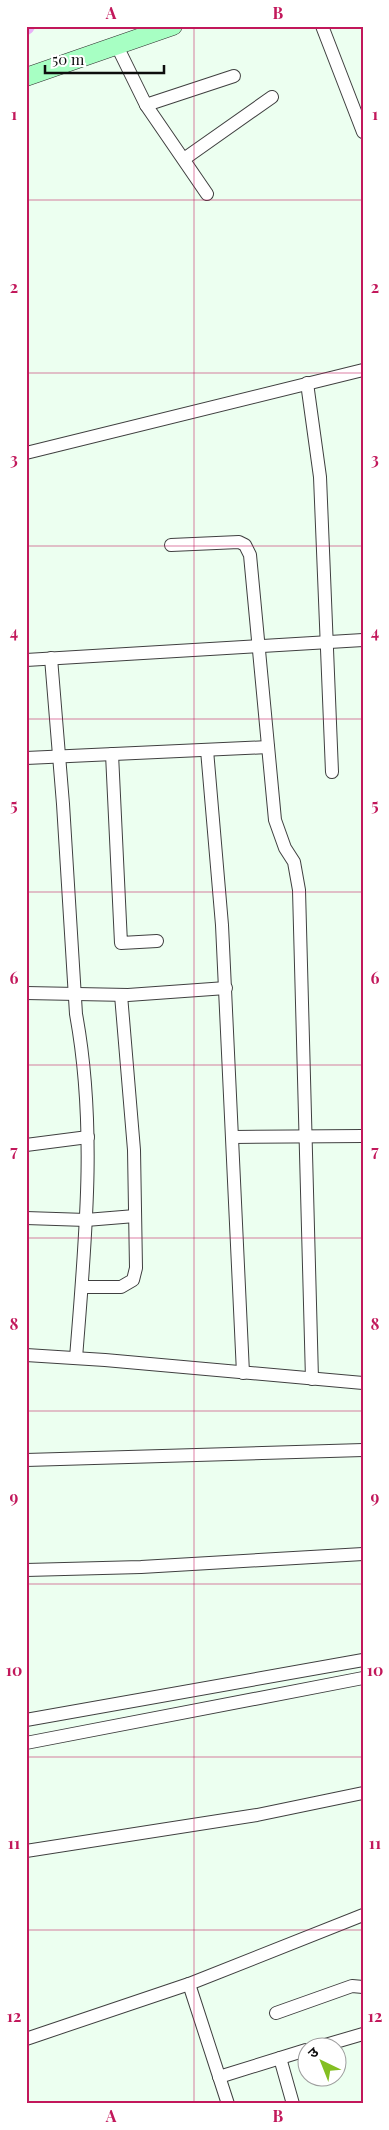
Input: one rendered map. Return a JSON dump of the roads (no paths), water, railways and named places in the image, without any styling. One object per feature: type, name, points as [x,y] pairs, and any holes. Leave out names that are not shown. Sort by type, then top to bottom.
[{"type":"street","points":[[26,77],[173,26]]},
{"type":"street","points":[[322,26],[363,132]]},
{"type":"street","points":[[117,46],[146,105],[207,194]]},
{"type":"street","points":[[146,105],[234,76]]},
{"type":"street","points":[[184,160],[272,97]]},
{"type":"street","points":[[26,453],[363,370]]},
{"type":"street","points":[[308,383],[320,477],[332,772]]},
{"type":"street","points":[[171,545],[239,542],[245,545],[250,555],[257,646],[275,820],[285,848],[294,862],[297,876],[312,1379]]},
{"type":"street","points":[[26,660],[363,640]]},
{"type":"street","points":[[51,658],[74,994],[82,1048],[88,1137],[86,1220],[76,1358]]},
{"type":"street","points":[[26,758],[268,747]]},
{"type":"street","points":[[207,750],[226,988],[243,1373]]},
{"type":"street","points":[[112,754],[121,943],[156,941]]},
{"type":"street","points":[[26,993],[121,995],[226,988]]},
{"type":"street","points":[[82,1287],[121,1287],[133,1280],[136,1268],[134,1150],[121,995]]},
{"type":"street","points":[[233,1137],[363,1136]]},
{"type":"street","points":[[26,1145],[88,1137]]},
{"type":"street","points":[[26,1218],[86,1220],[135,1216]]},
{"type":"street","points":[[26,1355],[363,1383]]},
{"type":"street","points":[[26,1460],[363,1450]]},
{"type":"street","points":[[26,1570],[141,1567],[363,1554]]},
{"type":"street","points":[[26,1720],[363,1660]]},
{"type":"street","points":[[26,1743],[363,1678]]},
{"type":"street","points":[[26,1851],[257,1815],[363,1793]]},
{"type":"street","points":[[26,2039],[189,1984],[363,1915]]},
{"type":"street","points":[[189,1984],[228,2104]]},
{"type":"street","points":[[276,2013],[352,1986],[363,1987]]},
{"type":"street","points":[[346,2039],[363,2034]]},
{"type":"street","points":[[219,2077],[296,2053]]},
{"type":"street","points":[[280,2058],[293,2104]]}]
